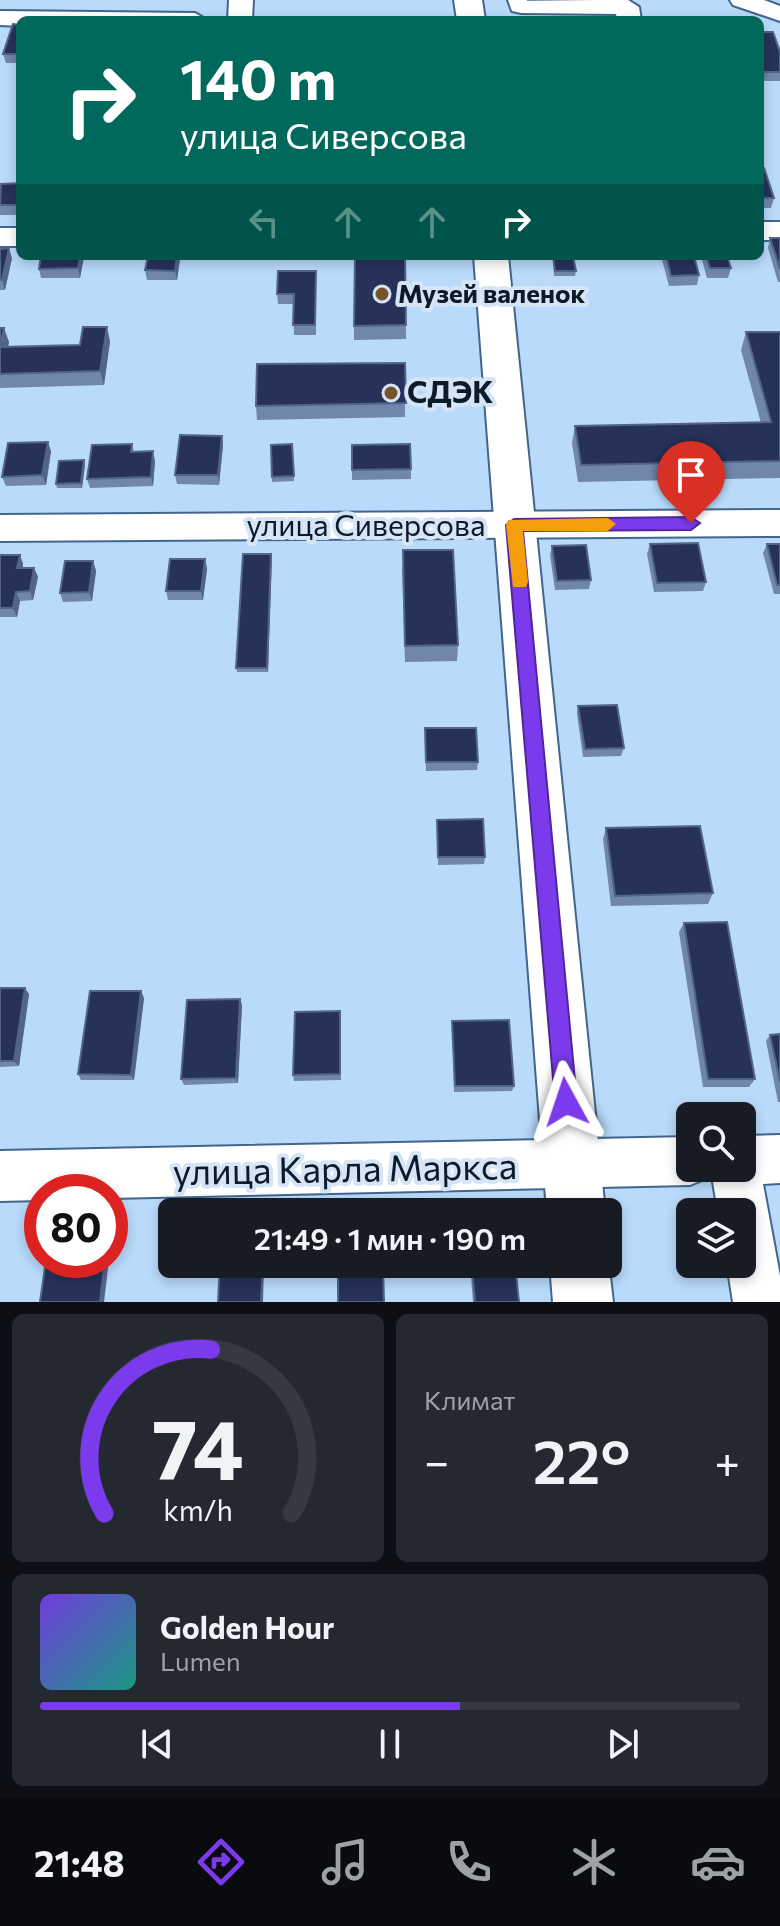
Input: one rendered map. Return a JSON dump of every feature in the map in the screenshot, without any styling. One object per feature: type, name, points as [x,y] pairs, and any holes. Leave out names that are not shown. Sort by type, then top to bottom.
[{"type":"highway","points":[[491,260],[575,1198]]},
{"type":"highway","points":[[581,1278],[583,1302]]},
{"type":"street","points":[[520,0],[521,6],[627,9]]},
{"type":"street","points":[[742,0],[780,14]]},
{"type":"street","name":"улица Сиверсова","points":[[0,528],[780,523]]},
{"type":"street","points":[[756,1160],[780,1159]]},
{"type":"street","name":"улица Карла Маркса","points":[[0,1176],[676,1161]]},
{"type":"street","points":[[738,1182],[759,1302]]},
{"type":"building","points":[[13,24],[16,24],[16,54],[3,54]]},
{"type":"building","points":[[764,32],[773,32],[780,52],[780,72],[764,72]]},
{"type":"building","points":[[764,168],[774,198],[764,198]]},
{"type":"building","points":[[16,183],[16,205],[0,205],[1,184]]},
{"type":"building","points":[[770,238],[780,238],[780,269]]},
{"type":"building","points":[[9,248],[2,280],[0,280],[0,249]]},
{"type":"building","points":[[40,260],[79,260],[78,268],[39,269]]},
{"type":"building","points":[[147,260],[176,260],[175,271],[145,270]]},
{"type":"building","points":[[355,260],[405,260],[406,325],[354,326]]},
{"type":"building","points":[[554,260],[574,260],[576,271],[555,271]]},
{"type":"building","points":[[667,260],[695,260],[699,275],[671,276]]},
{"type":"building","points":[[707,260],[728,260],[731,268],[710,268]]},
{"type":"building","points":[[278,271],[316,271],[315,325],[293,325],[294,294],[277,294]]},
{"type":"building","points":[[83,327],[107,327],[100,371],[0,374],[0,347],[80,345]]},
{"type":"building","points":[[746,332],[780,332],[780,461],[581,465],[575,426],[771,422]]},
{"type":"building","points":[[405,363],[406,403],[256,406],[257,364]]},
{"type":"building","points":[[180,435],[222,436],[218,475],[175,475]]},
{"type":"building","points":[[48,442],[42,475],[2,477],[8,443]]},
{"type":"building","points":[[132,444],[131,452],[153,451],[151,477],[87,479],[92,445]]},
{"type":"building","points":[[292,444],[294,476],[272,477],[271,445]]},
{"type":"building","points":[[410,444],[411,469],[352,470],[352,445]]},
{"type":"building","points":[[84,460],[81,483],[56,484],[59,461]]},
{"type":"building","points":[[698,543],[706,582],[657,583],[650,544]]},
{"type":"building","points":[[767,544],[780,544],[780,585],[777,585]]},
{"type":"building","points":[[586,545],[591,580],[557,581],[552,546]]},
{"type":"building","points":[[403,550],[453,550],[458,645],[405,646]]},
{"type":"building","points":[[243,554],[271,554],[267,668],[236,668]]},
{"type":"building","points":[[0,555],[20,555],[17,568],[34,568],[30,591],[16,592],[13,608],[0,608]]},
{"type":"building","points":[[170,559],[205,559],[201,591],[166,591]]},
{"type":"building","points":[[65,561],[93,561],[89,592],[60,593]]},
{"type":"building","points":[[617,705],[624,748],[585,749],[578,706]]},
{"type":"building","points":[[425,728],[476,728],[478,762],[426,762]]},
{"type":"building","points":[[483,819],[485,857],[438,857],[437,820]]},
{"type":"building","points":[[700,826],[713,893],[615,896],[606,828]]},
{"type":"building","points":[[727,922],[755,1079],[708,1079],[684,923]]},
{"type":"building","points":[[0,988],[25,988],[14,1061],[0,1061]]},
{"type":"building","points":[[90,991],[141,991],[131,1075],[78,1074]]},
{"type":"building","points":[[240,999],[236,1078],[181,1079],[187,1000]]},
{"type":"building","points":[[340,1011],[340,1074],[293,1075],[295,1012]]},
{"type":"building","points":[[509,1020],[514,1086],[455,1086],[452,1021]]},
{"type":"building","points":[[780,1034],[780,1082],[770,1035]]},
{"type":"building","points":[[43,1278],[103,1278],[100,1302],[40,1302]]},
{"type":"building","points":[[219,1278],[262,1278],[261,1302],[218,1302]]},
{"type":"building","points":[[338,1278],[383,1278],[384,1302],[338,1302]]},
{"type":"building","points":[[473,1278],[516,1278],[519,1302],[475,1302]]},
{"type":"slow traffic","points":[[520,582],[514,525],[608,524]]},
{"type":"place","name":"Музей валенок","points":[[382,294]]},
{"type":"place","name":"СДЭК","points":[[391,393]]},
{"type":"route","points":[[566,1102],[514,525],[691,523]]}]
